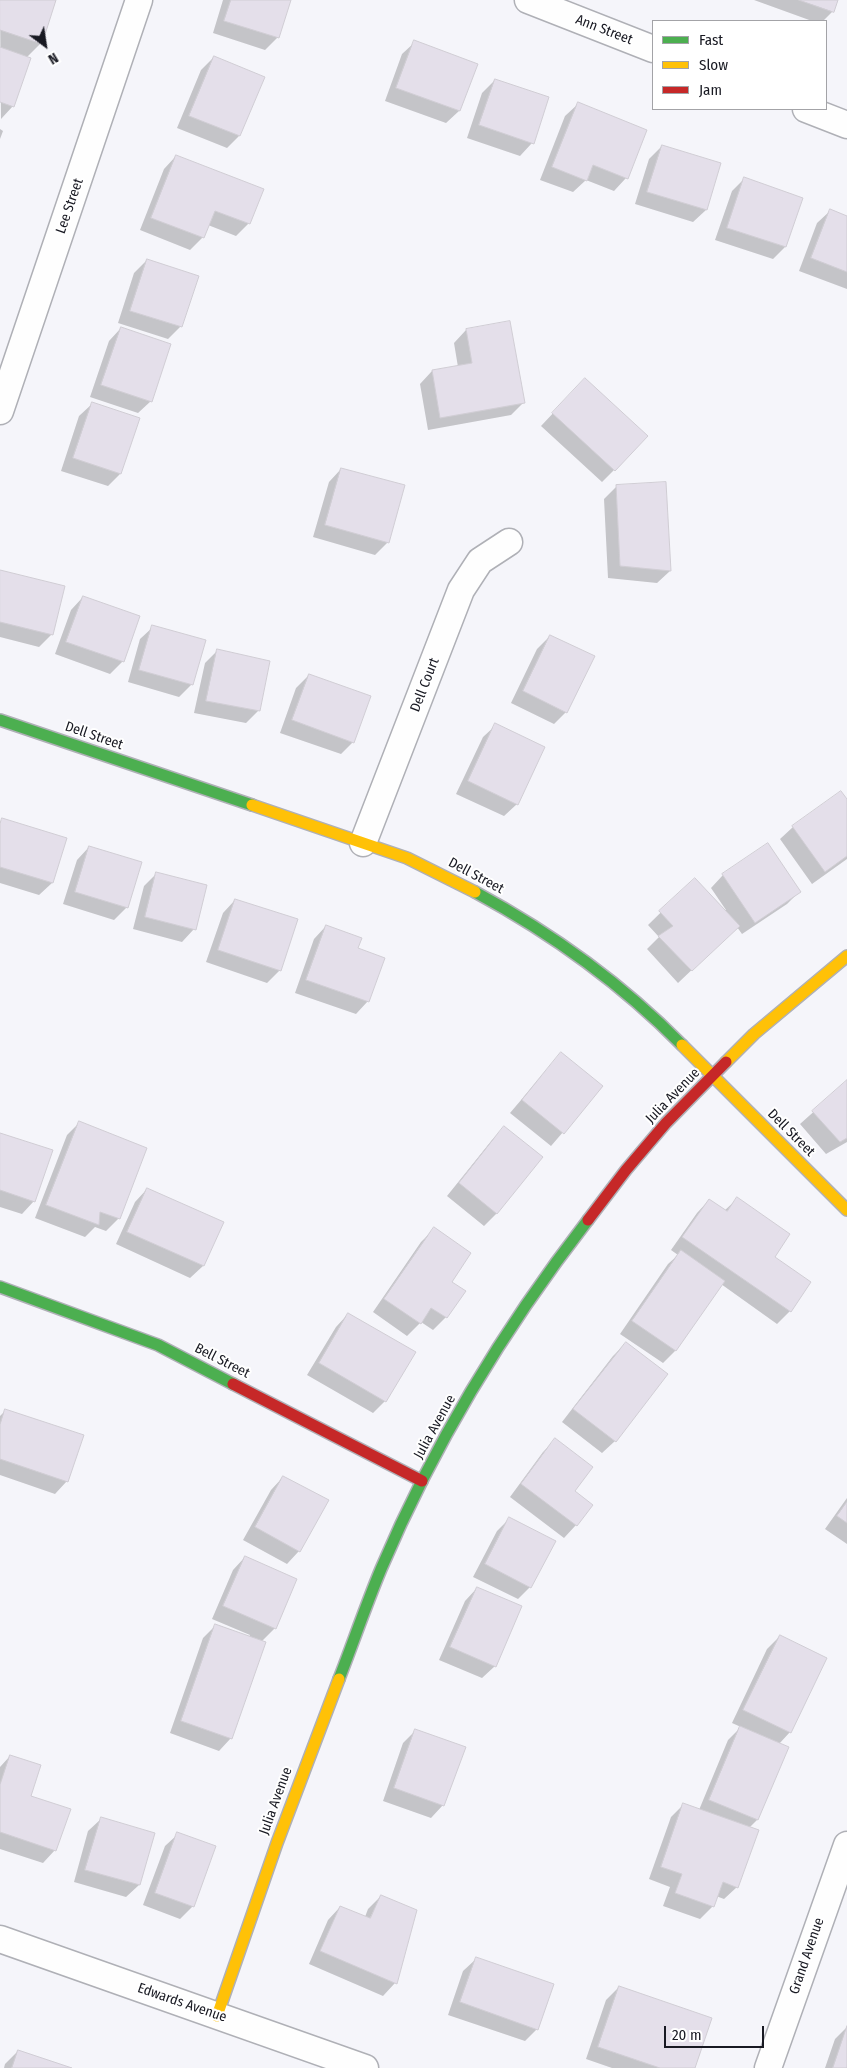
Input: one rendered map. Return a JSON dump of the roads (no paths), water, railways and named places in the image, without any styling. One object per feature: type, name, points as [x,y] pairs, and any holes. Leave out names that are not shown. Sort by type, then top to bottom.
[{"type":"street","name":"Lee Street","points":[[0,411],[139,0]]},
{"type":"street","name":"Ann Street","points":[[528,0],[652,49]]},
{"type":"street","points":[[809,110],[847,125]]},
{"type":"street","name":"Dell Court","points":[[363,844],[462,590],[480,561],[509,542]]},
{"type":"street","name":"Dell Street","points":[[0,720],[407,858],[462,884],[522,917],[616,983],[670,1031],[847,1210]]},
{"type":"street","name":"Julia Avenue","points":[[217,2016],[321,1722],[381,1569],[422,1481],[481,1374],[549,1270],[626,1170],[666,1123],[754,1034],[847,956]]},
{"type":"street","name":"Bell Street","points":[[0,1287],[158,1346],[422,1481]]},
{"type":"street","name":"Grand Avenue","points":[[768,2068],[847,1845]]},
{"type":"street","name":"Edwards Avenue","points":[[0,1939],[365,2068]]}]
